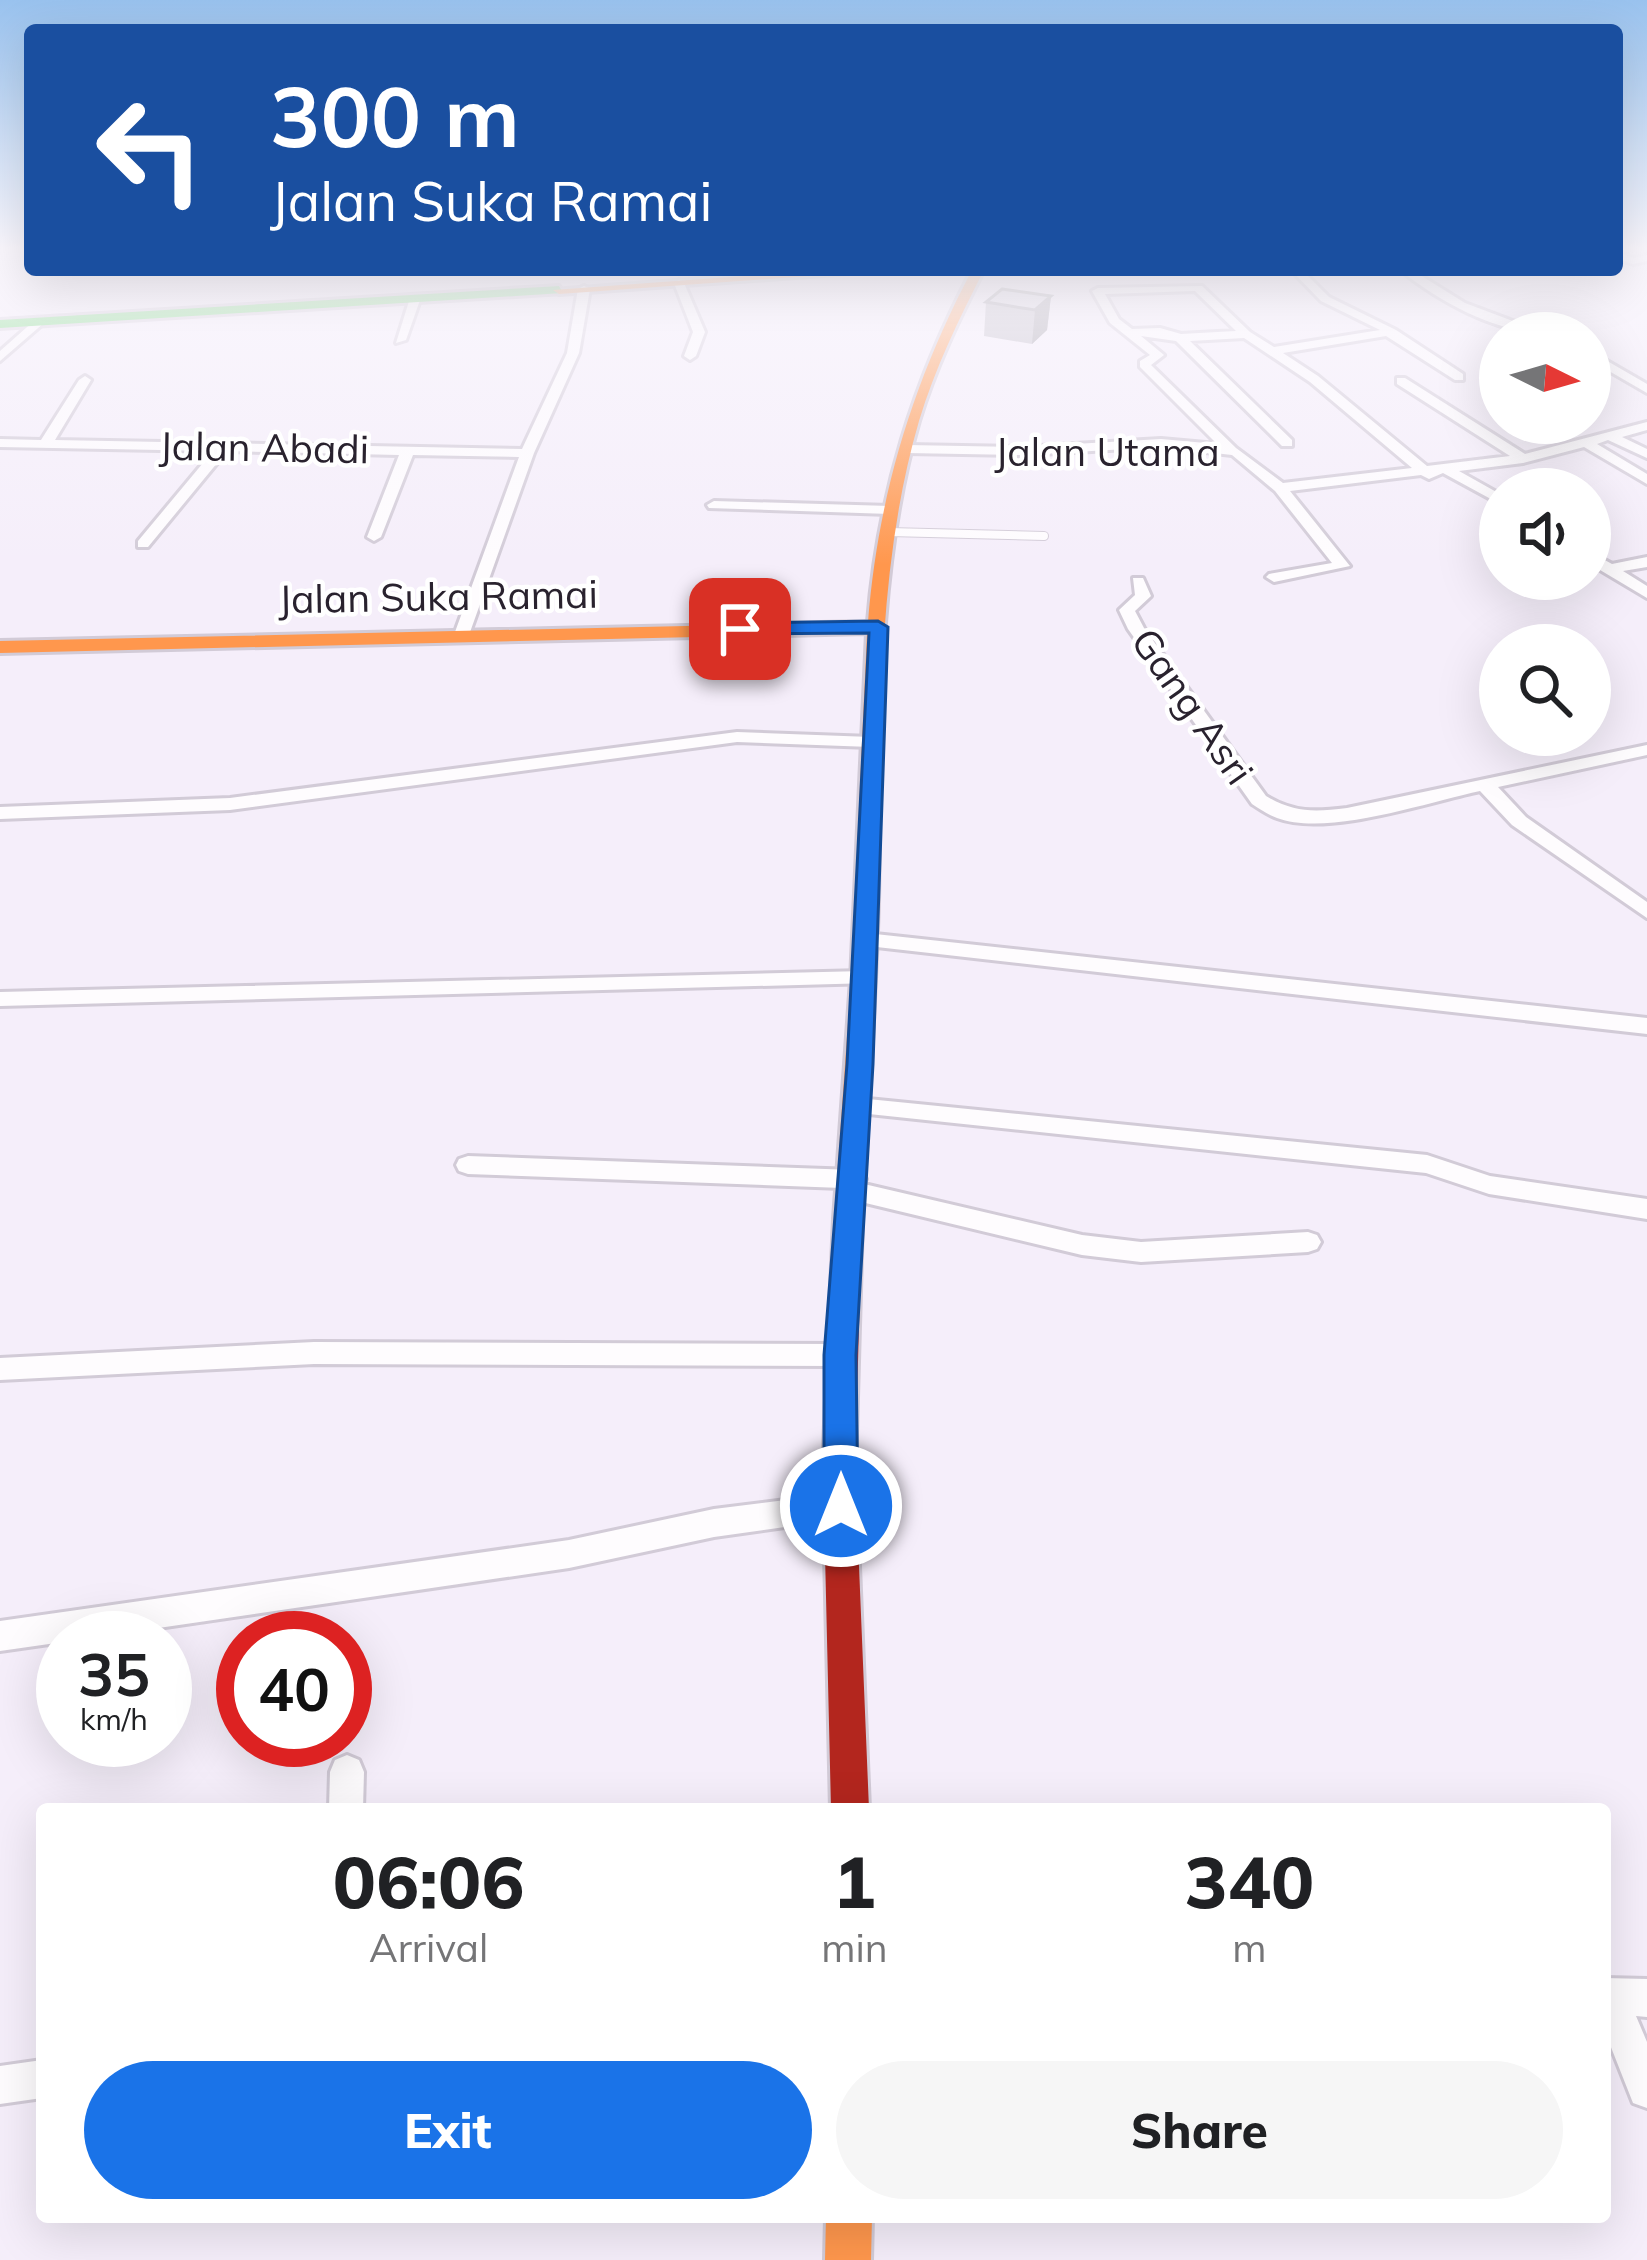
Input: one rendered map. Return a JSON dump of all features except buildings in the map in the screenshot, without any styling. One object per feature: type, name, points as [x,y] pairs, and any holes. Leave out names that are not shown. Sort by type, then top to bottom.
[{"type":"main road","points":[[850,1803],[840,1355],[858,1106],[871,742],[888,521],[934,354]]},
{"type":"main road","name":"Jalan Suka Ramai","points":[[0,647],[463,632],[878,627]]},
{"type":"main road","points":[[848,2260],[849,2223]]},
{"type":"street","points":[[463,632],[527,453],[572,354]]},
{"type":"street","points":[[1156,354],[1144,364],[1230,449]]},
{"type":"street","points":[[1197,354],[1287,442]]},
{"type":"street","points":[[1276,354],[1314,379],[1429,475]]},
{"type":"street","points":[[1424,354],[1459,376]]},
{"type":"street","points":[[1611,368],[1647,389]]},
{"type":"street","points":[[46,442],[85,380]]},
{"type":"street","points":[[1401,381],[1523,459]]},
{"type":"street","name":"Jalan Utama","points":[[1612,437],[1647,426]]},
{"type":"street","points":[[1612,437],[1647,454]]},
{"type":"street","name":"Jalan Abadi","points":[[1,443],[527,453]]},
{"type":"street","name":"Jalan Utama","points":[[907,449],[1023,451],[1161,443],[1230,449],[1280,488],[1429,475],[1588,444]]},
{"type":"street","points":[[1588,444],[1647,480]]},
{"type":"street","points":[[143,544],[224,446]]},
{"type":"street","points":[[374,537],[408,450]]},
{"type":"street","points":[[1448,470],[1479,488]]},
{"type":"street","points":[[1274,577],[1342,566],[1280,488]]},
{"type":"street","points":[[714,505],[888,521]]},
{"type":"street","points":[[1611,569],[1647,562]]},
{"type":"street","points":[[1611,570],[1647,593]]},
{"type":"street","name":"Gang Asri","points":[[1138,581],[1143,596],[1127,610],[1136,629],[1270,808],[1308,818],[1347,814],[1647,750]]},
{"type":"street","points":[[0,813],[230,804],[737,737],[871,742]]},
{"type":"street","points":[[1484,784],[1519,821],[1647,912]]},
{"type":"street","points":[[866,940],[1647,1026]]},
{"type":"street","points":[[0,999],[864,978]]},
{"type":"street","points":[[858,1106],[1427,1164],[1489,1185],[1647,1209]]},
{"type":"street","points":[[468,1165],[853,1185],[1082,1246],[1141,1252],[1308,1242]]},
{"type":"street","points":[[0,1369],[314,1353],[840,1355]]},
{"type":"street","points":[[0,1636],[569,1554],[714,1523],[841,1506]]},
{"type":"street","points":[[346,1803],[347,1772]]},
{"type":"street","points":[[1621,1998],[1647,2089]]},
{"type":"street","points":[[0,2085],[36,2080]]},
{"type":"lane","points":[[888,521],[1044,536]]},
{"type":"traffic: slow","points":[[848,1219],[878,610],[884,552],[907,438],[937,354]]},
{"type":"traffic: slow","points":[[0,647],[878,627]]},
{"type":"traffic: slow","points":[[848,2260],[849,2223]]},
{"type":"traffic: jam","points":[[848,1219],[839,1469],[850,1803]]},
{"type":"route","points":[[740,629],[878,627],[854,1179],[840,1355],[841,1506]]}]
